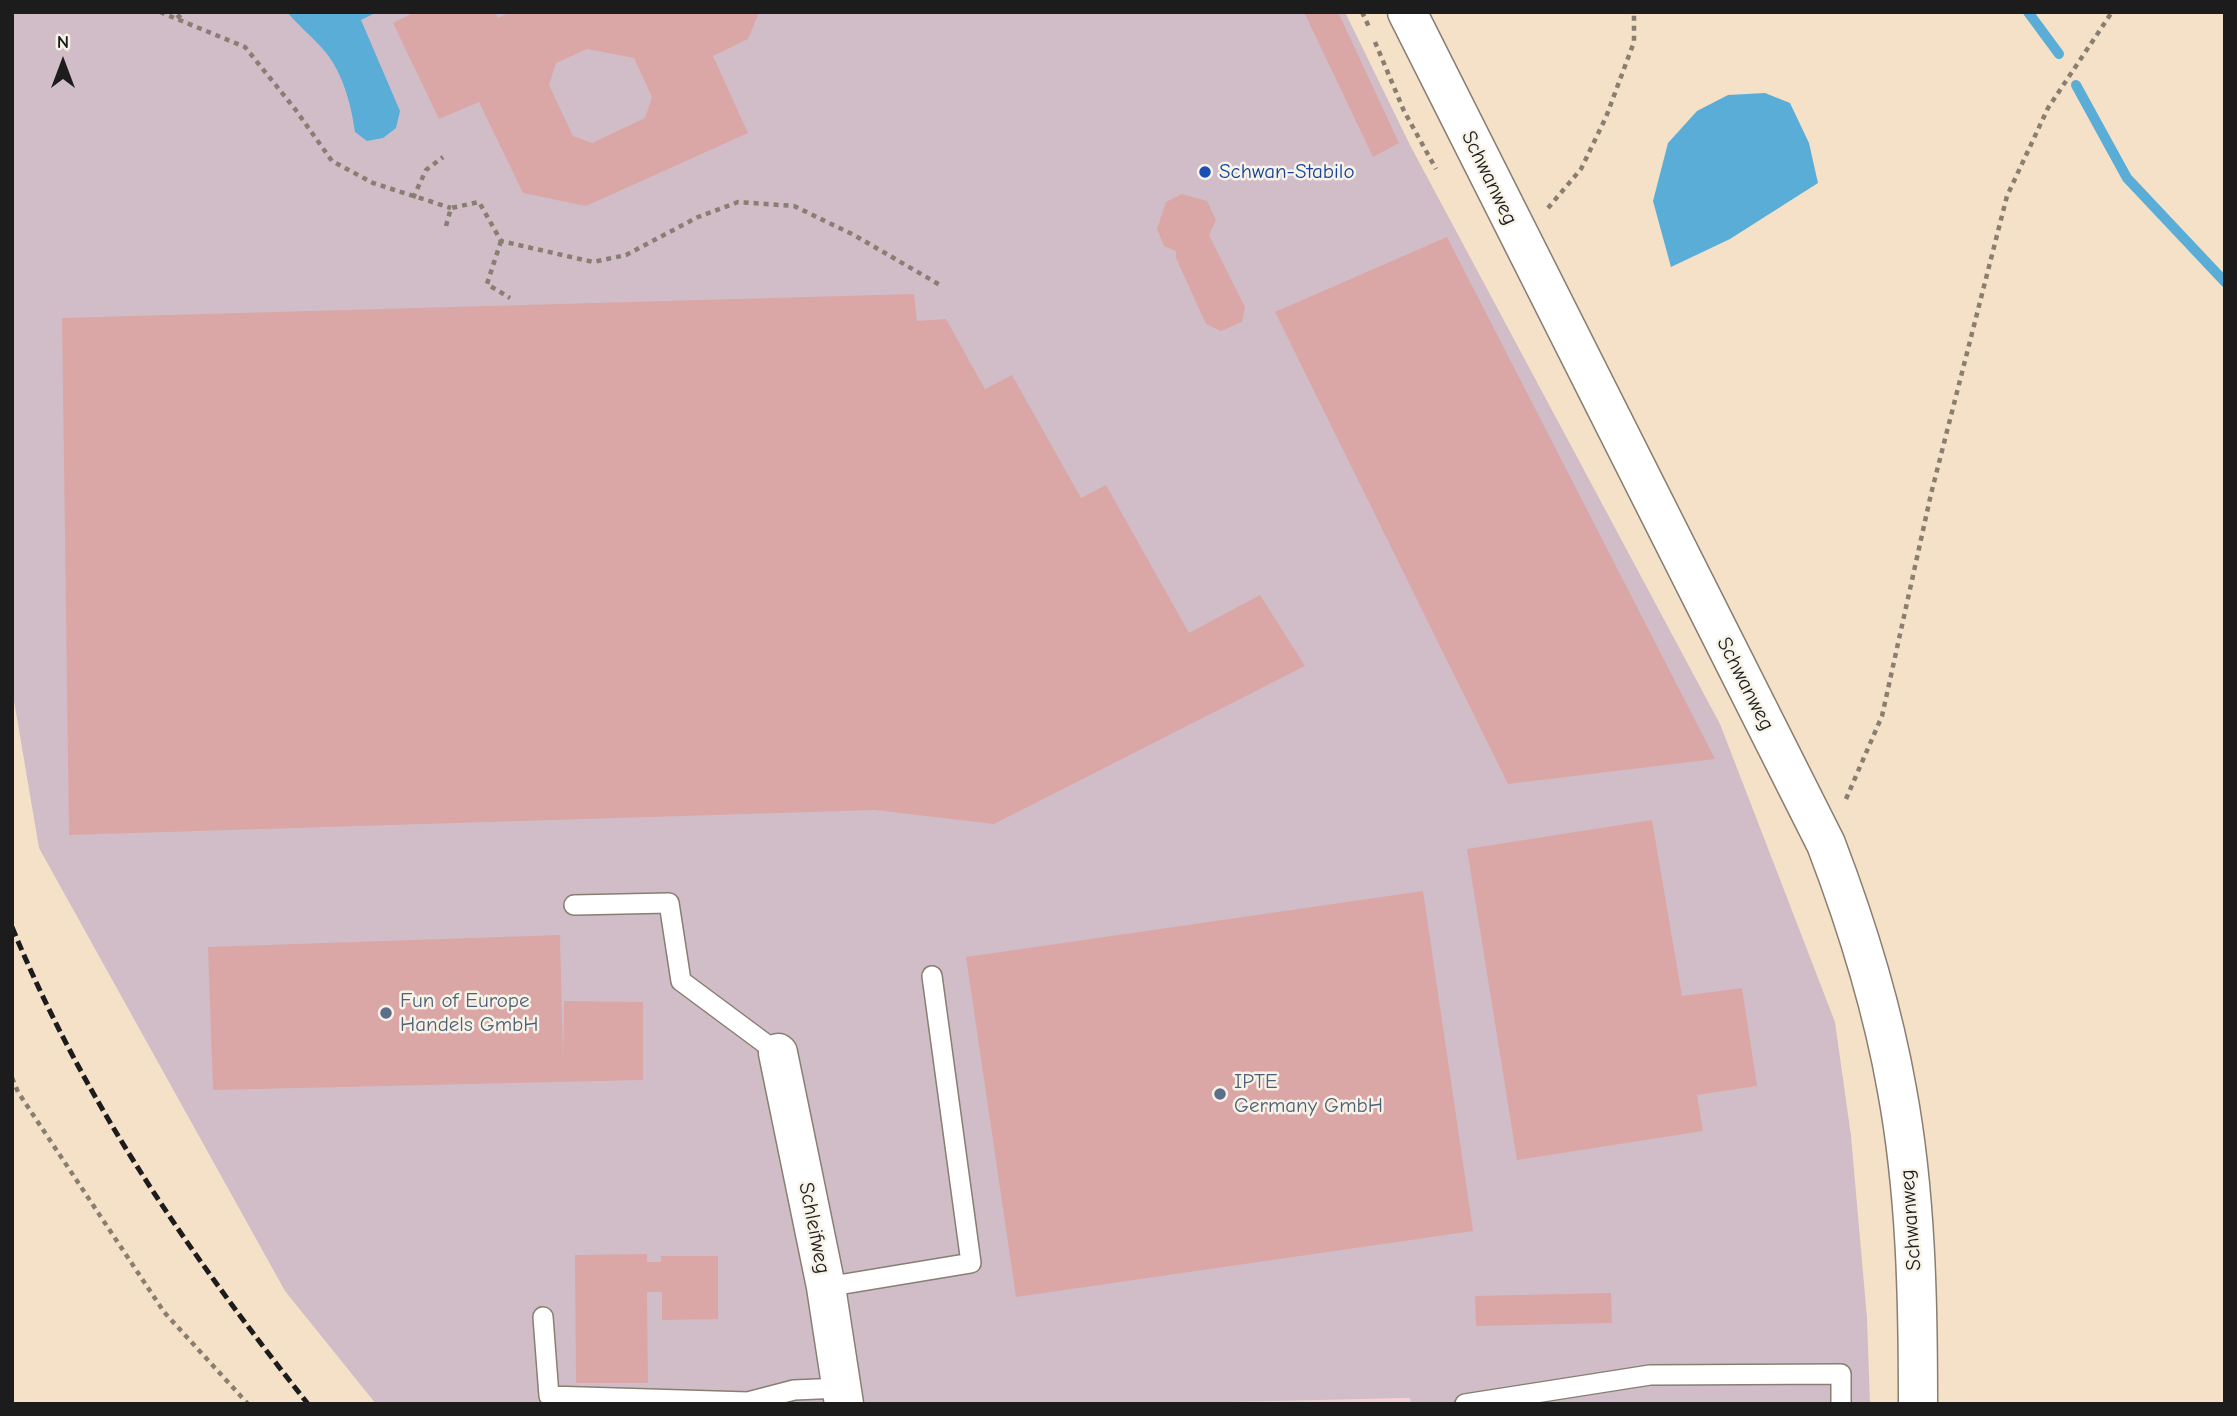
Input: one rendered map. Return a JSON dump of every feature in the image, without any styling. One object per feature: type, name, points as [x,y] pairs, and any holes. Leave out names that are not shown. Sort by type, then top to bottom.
[{"type":"main road","name":"Schwanweg","points":[[1407,12],[1826,844],[1854,916],[1879,1004],[1898,1091],[1912,1203],[1918,1307],[1918,1404]]},
{"type":"main road","name":"Schleifweg","points":[[778,1053],[826,1287],[842,1396]]},
{"type":"lane","points":[[574,905],[669,903],[681,981],[778,1053]]},
{"type":"lane","points":[[826,1287],[971,1263],[932,976]]},
{"type":"lane","points":[[544,1317],[549,1396],[748,1402],[793,1390],[842,1396]]},
{"type":"lane","points":[[1465,1404],[1650,1375],[1841,1374],[1841,1404]]},
{"type":"path","points":[[160,12],[245,47],[295,109],[332,161],[373,183],[413,198],[451,208],[479,202],[501,241],[487,284],[510,298]]},
{"type":"path","points":[[177,18],[184,12]]},
{"type":"path","points":[[1362,12],[1404,111],[1436,169]]},
{"type":"path","points":[[1520,241],[1581,169],[1634,42],[1634,12]]},
{"type":"path","points":[[1826,844],[1882,716],[1931,494],[2007,196],[2048,108],[2112,12]]},
{"type":"path","points":[[413,198],[426,170],[443,157]]},
{"type":"path","points":[[501,241],[593,262],[626,255],[698,217],[738,202],[794,206],[854,235],[940,285]]},
{"type":"path","points":[[446,226],[451,208]]},
{"type":"path","points":[[12,1078],[18,1092],[164,1312],[248,1404]]},
{"type":"shaded area","points":[[12,12],[1345,12],[1410,145],[1720,724],[1835,1022],[1851,1136],[1867,1318],[1870,1404],[1411,1404],[1410,1398],[1143,1404],[376,1404],[285,1291],[39,848],[12,689]]},
{"type":"shaded area","points":[[1410,1398],[1411,1404],[1143,1404]]},
{"type":"water","points":[[287,12],[377,12],[361,20],[400,111],[396,128],[383,138],[367,141],[355,132],[348,98],[335,65]]},
{"type":"water","points":[[1765,93],[1790,103],[1809,143],[1818,183],[1730,239],[1671,267],[1653,201],[1668,143],[1697,111],[1728,95]]},
{"type":"building","points":[[415,12],[495,12],[498,18],[510,12],[759,12],[748,39],[713,56],[748,133],[586,206],[523,193],[479,102],[439,119],[393,23]],"holes":[[[587,49],[634,58],[652,97],[645,118],[592,143],[573,136],[549,85],[556,63]]]},
{"type":"building","points":[[1304,12],[1338,12],[1399,143],[1373,157]]},
{"type":"building","points":[[1182,194],[1207,201],[1216,220],[1209,235],[1245,307],[1242,322],[1221,331],[1206,324],[1176,258],[1176,251],[1164,246],[1157,229],[1166,202]]},
{"type":"building","points":[[1447,237],[1715,759],[1508,784],[1275,312]]},
{"type":"building","points":[[914,294],[917,321],[946,319],[985,389],[1012,375],[1081,498],[1106,485],[1189,633],[1260,595],[1305,666],[994,824],[875,810],[69,835],[62,318]]},
{"type":"building","points":[[1652,820],[1682,996],[1742,988],[1757,1086],[1697,1095],[1703,1131],[1517,1160],[1467,849]]},
{"type":"building","name":"IPTE Germany GmbH","points":[[1423,891],[1473,1231],[1016,1297],[966,957]]},
{"type":"building","name":"Fun of Europe Handels GmbH","points":[[560,935],[563,1058],[564,1001],[643,1002],[643,1080],[213,1090],[208,947]]},
{"type":"building","points":[[647,1254],[647,1262],[661,1262],[661,1256],[718,1256],[718,1319],[662,1320],[662,1292],[647,1292],[648,1383],[576,1383],[575,1255]]},
{"type":"building","points":[[1611,1293],[1612,1323],[1476,1326],[1475,1296]]},
{"type":"waterway","points":[[2028,12],[2059,54]]},
{"type":"waterway","points":[[2076,85],[2127,178],[2225,282]]},
{"type":"railway","points":[[12,927],[72,1055],[143,1176],[222,1292],[308,1404]]},
{"type":"place","name":"Schwan-Stabilo","points":[[1205,172]]},
{"type":"place","name":"Fun of Europe Handels GmbH","points":[[386,1013]]},
{"type":"place","name":"IPTE Germany GmbH","points":[[1220,1094]]}]
